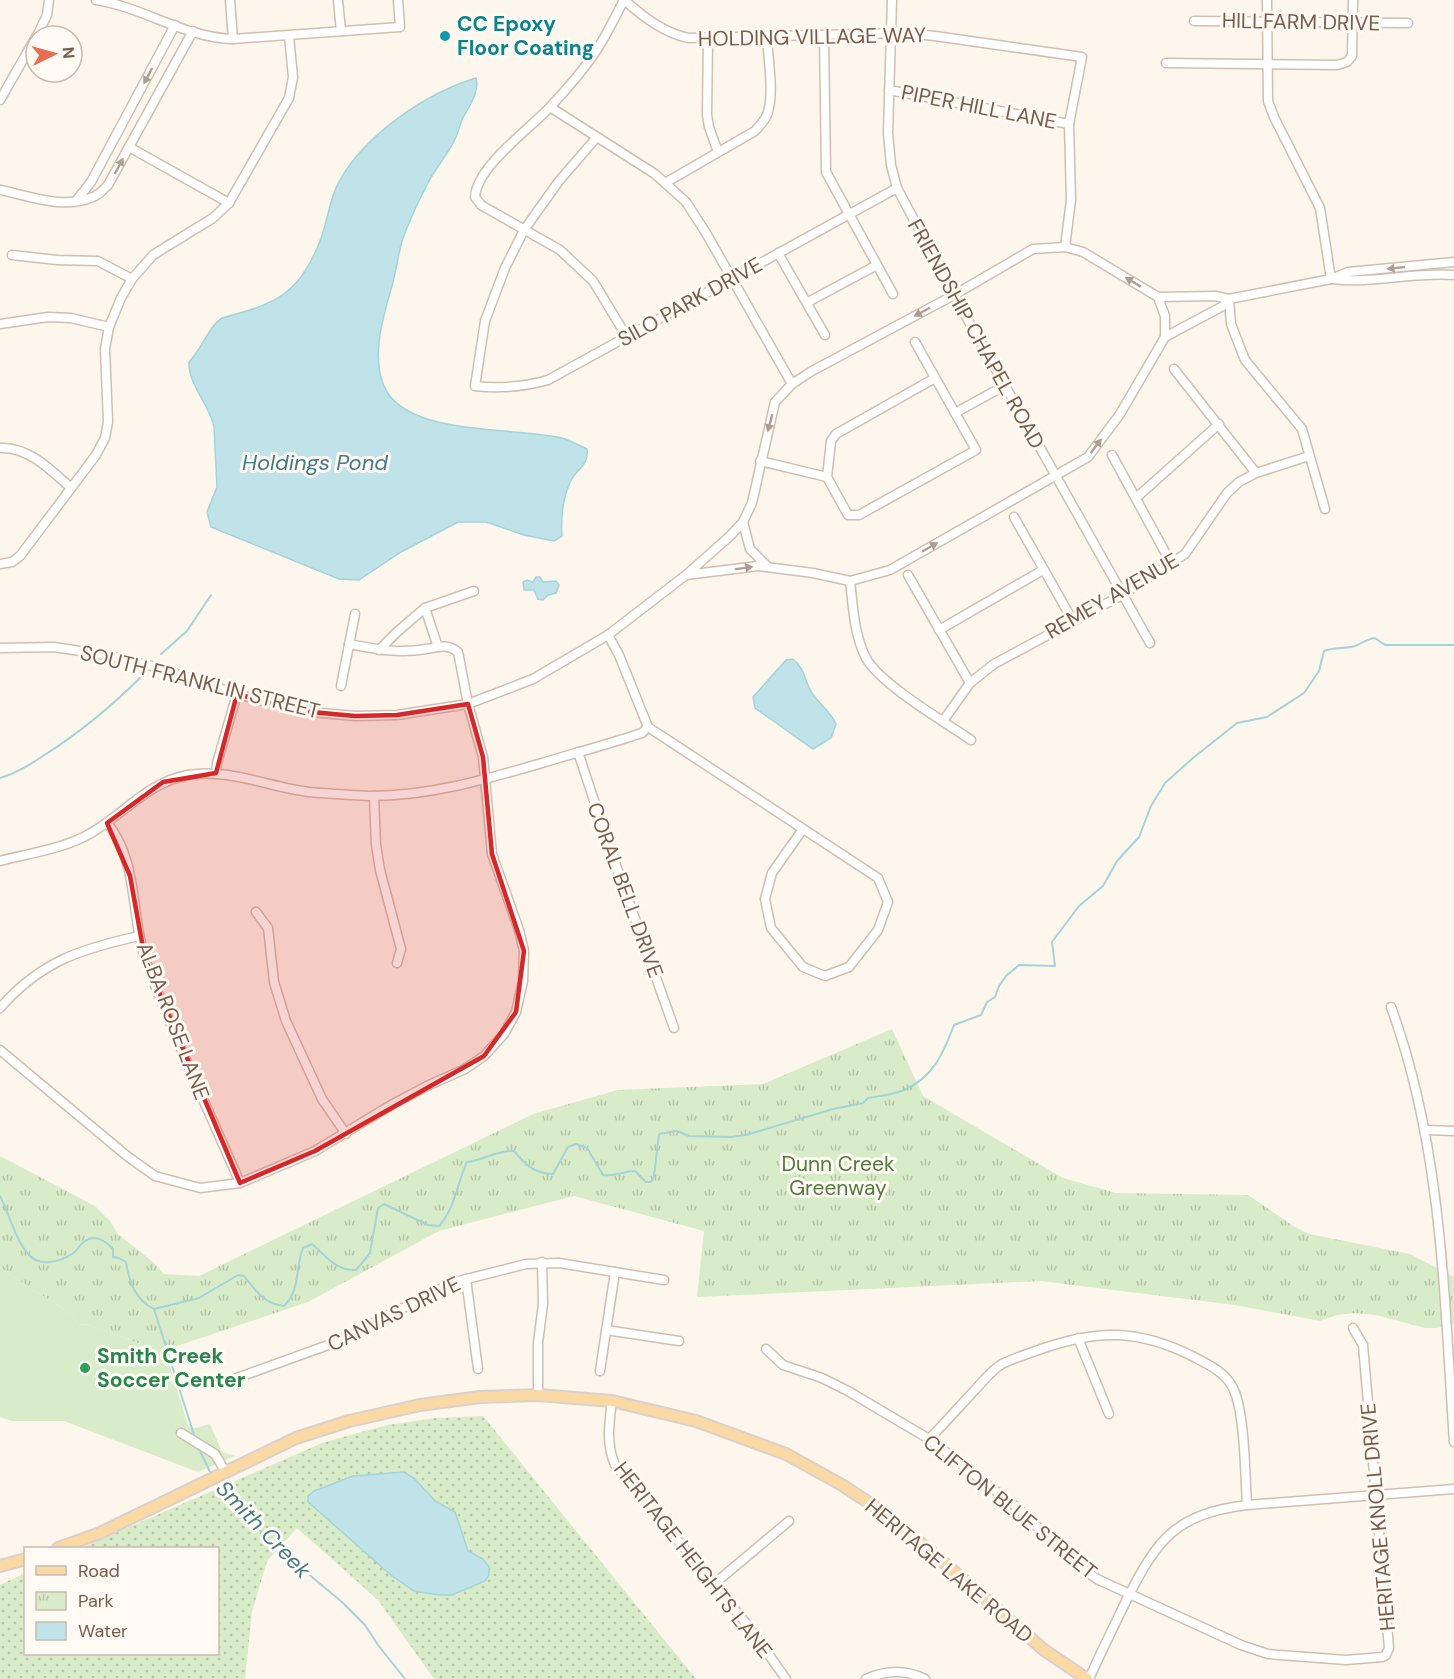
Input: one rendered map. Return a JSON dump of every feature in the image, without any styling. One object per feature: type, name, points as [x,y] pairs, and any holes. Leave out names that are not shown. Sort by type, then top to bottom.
[{"type":"main road","name":"HERITAGE LAKE ROAD","points":[[61,1547],[100,1533],[296,1438],[349,1421],[449,1400],[538,1395],[612,1401],[696,1421],[786,1454],[842,1485],[886,1514],[1044,1650],[1088,1679]]},
{"type":"main road","points":[[0,1566],[24,1560]]},
{"type":"street","points":[[42,24],[47,15],[49,0]]},
{"type":"street","points":[[96,0],[120,4],[210,36],[233,39],[400,27],[398,0]]},
{"type":"street","points":[[230,0],[233,39]]},
{"type":"street","points":[[338,0],[341,31]]},
{"type":"street","points":[[624,0],[592,56],[550,107],[505,150],[487,171],[476,188],[475,197],[481,205],[560,250],[593,281],[627,337]]},
{"type":"street","name":"HOLDING VILLAGE WAY","points":[[624,0],[651,22],[674,35],[688,38],[891,34],[935,36],[1082,57],[1069,124]]},
{"type":"street","name":"FRIENDSHIP CHAPEL ROAD","points":[[892,0],[888,133],[891,165],[897,188],[1004,386],[1149,643]]},
{"type":"street","points":[[1268,0],[1268,101],[1320,208],[1331,279]]},
{"type":"street","points":[[1166,63],[1267,66],[1337,65],[1347,62],[1352,56],[1353,0]]},
{"type":"street","name":"HILLFARM DRIVE","points":[[1194,21],[1408,23]]},
{"type":"street","points":[[76,201],[90,182],[175,25]]},
{"type":"street","points":[[0,190],[55,202],[95,197],[108,185],[193,31]]},
{"type":"street","points":[[824,35],[826,172],[893,294]]},
{"type":"street","points":[[0,564],[12,562],[20,556],[96,455],[105,438],[108,422],[105,349],[109,327],[121,298],[132,279],[153,255],[213,218],[229,203],[289,98],[293,77],[289,36]]},
{"type":"street","points":[[665,183],[755,131],[764,121],[769,111],[767,36]]},
{"type":"street","points":[[708,38],[707,115],[718,152]]},
{"type":"street","points":[[0,100],[24,58]]},
{"type":"street","name":"PIPER HILL LANE","points":[[889,90],[1069,124]]},
{"type":"street","points":[[550,107],[654,174],[686,202],[792,384]]},
{"type":"street","points":[[1065,247],[1071,200],[1069,124]]},
{"type":"street","points":[[524,230],[597,137]]},
{"type":"street","points":[[129,147],[229,203]]},
{"type":"street","name":"SILO PARK DRIVE","points":[[524,230],[505,268],[484,321],[475,386],[508,388],[528,386],[548,380],[897,188]]},
{"type":"street","name":"SOUTH FRANKLIN STREET","points":[[0,648],[54,647],[106,655],[152,666],[237,694],[301,711],[355,716],[397,716],[468,704],[533,679],[608,635],[686,575],[743,522],[752,503],[760,461],[776,402],[792,384],[812,371],[1034,249],[1065,247],[1083,252],[1158,297]]},
{"type":"street","points":[[778,253],[825,335]]},
{"type":"street","points":[[12,255],[57,260],[99,261],[132,279]]},
{"type":"street","points":[[686,575],[758,566],[813,573],[850,581],[890,570],[1055,477],[1088,457],[1120,414],[1165,337],[1165,316],[1158,297],[1215,296],[1229,299],[1331,279],[1348,272],[1454,262]]},
{"type":"street","points":[[808,302],[877,265]]},
{"type":"street","points":[[1331,279],[1354,282],[1432,273],[1454,275]]},
{"type":"street","points":[[1165,337],[1223,306],[1229,299]]},
{"type":"street","points":[[1229,299],[1231,324],[1245,360],[1302,429],[1325,508]]},
{"type":"street","points":[[0,324],[48,317],[71,318],[109,327]]},
{"type":"street","points":[[915,342],[976,450],[860,515],[848,515],[827,477],[831,441],[836,434],[935,378]]},
{"type":"street","points":[[1174,369],[1256,473]]},
{"type":"street","points":[[956,413],[1004,386]]},
{"type":"street","points":[[1136,498],[1219,424]]},
{"type":"street","points":[[0,448],[25,453],[45,465],[72,488]]},
{"type":"street","points":[[1112,455],[1171,563]]},
{"type":"street","name":"REMEY AVENUE","points":[[943,721],[970,683],[994,664],[1122,594],[1185,554],[1227,493],[1239,482],[1256,473],[1309,456]]},
{"type":"street","points":[[760,461],[827,477]]},
{"type":"street","points":[[1014,517],[1073,621]]},
{"type":"street","points":[[743,522],[750,549],[768,567]]},
{"type":"street","points":[[939,630],[1043,570]]},
{"type":"street","points":[[908,575],[970,683]]},
{"type":"street","points":[[850,581],[855,622],[866,658],[887,681],[971,740]]},
{"type":"street","points":[[379,650],[424,608],[474,591]]},
{"type":"street","points":[[424,608],[438,647]]},
{"type":"street","points":[[341,686],[355,614]]},
{"type":"street","points":[[608,635],[619,655],[648,727],[803,828],[878,878],[888,902],[878,930],[849,968],[825,976],[803,967],[771,928],[765,899],[772,873],[803,828]]},
{"type":"street","points":[[0,1050],[127,1156],[155,1176],[200,1188],[240,1183],[315,1151],[393,1104],[465,1069],[484,1056],[504,1034],[516,1012],[523,981],[524,951],[519,930],[492,854],[483,757],[468,704],[458,652],[452,647],[404,652],[349,644]]},
{"type":"street","points":[[216,773],[237,694]]},
{"type":"street","points":[[0,861],[60,846],[89,835],[163,782],[188,775],[216,773],[309,792],[374,796],[414,793],[485,780],[642,733],[648,727]]},
{"type":"street","name":"CORAL BELL DRIVE","points":[[578,752],[674,1028]]},
{"type":"street","points":[[374,796],[376,845],[380,870],[401,949],[397,963]]},
{"type":"street","name":"ALBA ROSE LANE","points":[[107,823],[122,849],[130,876],[139,936],[145,959],[240,1183]]},
{"type":"street","points":[[256,912],[268,928],[274,982],[286,1021],[322,1099],[346,1134]]},
{"type":"street","points":[[0,1008],[26,982],[65,957],[90,948],[139,936]]},
{"type":"street","points":[[1391,1006],[1415,1084],[1425,1130],[1446,1294],[1454,1442]]},
{"type":"street","points":[[1425,1130],[1454,1131]]},
{"type":"street","points":[[538,1395],[537,1343],[543,1304],[542,1262]]},
{"type":"street","name":"CANVAS DRIVE","points":[[234,1379],[332,1344],[443,1287],[526,1264],[560,1263],[664,1280]]},
{"type":"street","points":[[600,1371],[615,1272]]},
{"type":"street","points":[[466,1279],[478,1369]]},
{"type":"street","name":"HERITAGE KNOLL DRIVE","points":[[1130,1594],[1241,1645],[1268,1654],[1346,1660],[1386,1655],[1389,1642],[1363,1345],[1353,1328]]},
{"type":"street","points":[[606,1330],[679,1341]]},
{"type":"street","points":[[930,1440],[995,1369],[1013,1359],[1078,1338],[1122,1334],[1153,1340],[1183,1351],[1214,1367],[1232,1386],[1238,1400],[1247,1505]]},
{"type":"street","points":[[1078,1338],[1109,1414]]},
{"type":"street","name":"CLIFTON BLUE STREET","points":[[766,1349],[783,1365],[842,1387],[930,1440],[1018,1509],[1080,1568],[1099,1580],[1130,1594]]},
{"type":"street","name":"HERITAGE HEIGHTS LANE","points":[[612,1401],[608,1433],[611,1456],[615,1465],[755,1635],[786,1679]]},
{"type":"street","points":[[181,1433],[215,1454],[225,1471]]},
{"type":"street","points":[[1088,1679],[1147,1561],[1162,1542],[1179,1527],[1206,1513],[1222,1508],[1454,1489]]},
{"type":"street","points":[[714,1584],[789,1521]]},
{"type":"street","points":[[866,1679],[887,1672],[900,1671],[925,1679]]},
{"type":"highlighted area","points":[[237,694],[301,711],[355,716],[397,715],[468,704],[483,757],[492,854],[524,951],[516,1012],[484,1056],[315,1151],[240,1183],[145,959],[130,876],[107,823],[163,782],[216,773]]},
{"type":"green space","name":"Dunn Creek Greenway","points":[[892,1029],[923,1096],[1063,1178],[1116,1193],[1248,1195],[1309,1234],[1410,1254],[1454,1277],[1454,1324],[1425,1328],[1376,1315],[1355,1313],[1337,1315],[1320,1321],[1235,1305],[1041,1281],[697,1297],[704,1231],[574,1196],[439,1231],[308,1302],[165,1350],[154,1349],[89,1325],[78,1324],[71,1314],[0,1268],[0,1156],[95,1206],[110,1221],[118,1234],[164,1274],[199,1276],[533,1114],[618,1090],[763,1084]]},
{"type":"green space","name":"Smith Creek Soccer Center","points":[[0,1268],[71,1314],[78,1324],[89,1325],[154,1349],[165,1350],[188,1426],[196,1428],[210,1424],[222,1452],[235,1456],[198,1472],[64,1421],[11,1421],[0,1417]]},
{"type":"green space","points":[[483,1416],[696,1679],[434,1679],[378,1600],[297,1528],[267,1561],[252,1612],[245,1679],[0,1679],[0,1585],[24,1573],[24,1655],[219,1655],[219,1547],[83,1547],[322,1443],[387,1425],[436,1418]]},
{"type":"water","name":"Holdings Pond","points":[[476,78],[475,94],[448,152],[431,178],[414,212],[402,241],[379,339],[379,367],[387,392],[400,406],[419,416],[467,427],[562,438],[587,449],[586,460],[572,479],[565,497],[562,536],[554,541],[524,535],[486,522],[458,522],[401,552],[359,580],[339,579],[211,527],[207,512],[217,487],[214,427],[195,387],[189,362],[213,327],[222,318],[271,302],[294,285],[312,259],[320,241],[336,187],[351,163],[381,131],[437,94]]},
{"type":"water","points":[[536,577],[540,577],[543,582],[556,581],[559,585],[556,593],[548,595],[543,600],[538,599],[534,590],[524,590],[523,582],[527,580],[533,582]]},
{"type":"water","points":[[793,659],[803,671],[809,689],[836,724],[831,738],[813,749],[755,708],[753,697],[786,660]]},
{"type":"water","points":[[404,1472],[415,1479],[435,1501],[455,1512],[468,1551],[483,1559],[489,1567],[489,1575],[485,1581],[452,1595],[414,1591],[392,1576],[308,1502],[308,1496],[314,1491],[353,1476]]},
{"type":"waterway","points":[[161,654],[187,631],[211,595]]},
{"type":"waterway","points":[[154,1309],[199,1298],[238,1275],[244,1276],[266,1300],[284,1306],[293,1293],[303,1248],[312,1244],[337,1265],[356,1270],[370,1253],[378,1208],[384,1204],[428,1225],[439,1226],[449,1212],[467,1162],[514,1151],[530,1167],[546,1174],[553,1174],[568,1147],[576,1144],[587,1148],[603,1175],[635,1171],[646,1182],[651,1182],[654,1176],[659,1134],[677,1131],[689,1136],[746,1135],[833,1109],[863,1103],[868,1098],[895,1093],[914,1085],[923,1079],[936,1063],[954,1025],[981,1015],[987,1002],[995,997],[1006,976],[1019,965],[1055,966],[1052,942],[1079,906],[1103,886],[1117,861],[1139,837],[1151,806],[1165,783],[1237,723],[1267,717],[1304,693],[1319,671],[1324,651],[1355,646],[1375,638],[1385,645],[1454,645]]},
{"type":"waterway","points":[[0,778],[29,765],[72,736],[109,707],[143,675]]},
{"type":"waterway","name":"Smith Creek","points":[[0,1196],[20,1242],[33,1259],[44,1262],[62,1259],[74,1253],[85,1241],[93,1238],[107,1243],[113,1249],[113,1257],[126,1262],[134,1289],[142,1301],[154,1309],[195,1438]]},
{"type":"waterway","name":"Smith Creek","points":[[199,1449],[212,1476]]},
{"type":"waterway","name":"Smith Creek","points":[[215,1481],[276,1547],[342,1602],[365,1625],[405,1679]]},
{"type":"place","name":"CC Epoxy Floor Coating","points":[[445,36]]},
{"type":"place","name":"Smith Creek Soccer Center","points":[[85,1368]]}]
